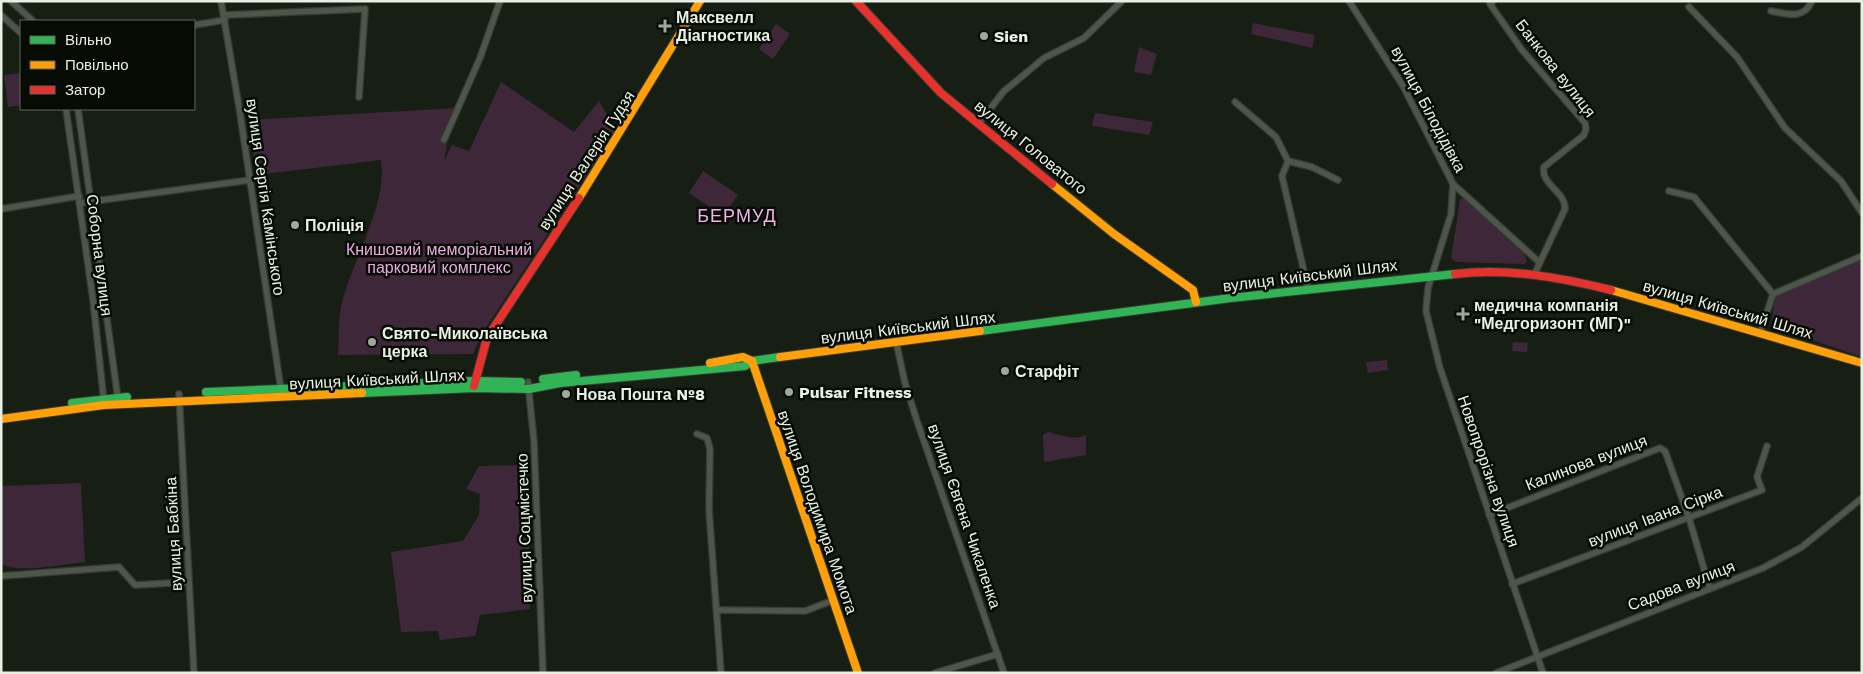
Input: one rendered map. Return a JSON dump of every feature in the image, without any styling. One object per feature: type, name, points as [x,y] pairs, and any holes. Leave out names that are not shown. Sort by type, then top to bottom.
[{"type":"main road","name":"вулиця Валерія Гудзя","points":[[474,384],[487,338],[610,149],[700,1]]},
{"type":"main road","name":"вулиця Головатого","points":[[856,1],[887,37],[941,93],[1114,234],[1193,290],[1196,302]]},
{"type":"main road","name":"вулиця Київський Шлях","points":[[1,412],[104,401],[179,397],[474,384],[529,386],[560,376],[648,370],[744,357],[752,361],[1196,302],[1432,275],[1474,272],[1535,273],[1624,293],[1862,363]]},
{"type":"main road","name":"вулиця Володимира Момота","points":[[752,361],[858,673]]},
{"type":"main road","name":"вулиця Київський Шлях","points":[[1,419],[104,401]]},
{"type":"street","points":[[11,1],[32,20]]},
{"type":"street","name":"вулиця Сергія Камінського","points":[[221,1],[250,180],[281,393]]},
{"type":"street","points":[[359,97],[366,1]]},
{"type":"street","points":[[444,140],[480,58],[500,1]]},
{"type":"street","points":[[979,123],[1004,92],[1020,78],[1044,58],[1084,38],[1122,1]]},
{"type":"street","name":"вулиця Білодідівка","points":[[1350,1],[1403,86],[1453,184],[1539,262]]},
{"type":"street","name":"Банкова вулиця","points":[[1493,1],[1490,4],[1522,50],[1585,122],[1586,129],[1584,135],[1544,167],[1545,177],[1565,204],[1535,273]]},
{"type":"street","points":[[1771,11],[1796,16],[1804,12],[1812,1]]},
{"type":"street","points":[[1689,7],[1737,57],[1785,128],[1841,181],[1862,213]]},
{"type":"street","points":[[195,25],[224,17],[365,8]]},
{"type":"street","points":[[1,15],[20,32]]},
{"type":"street","points":[[1235,102],[1276,137],[1288,161],[1282,176],[1308,289]]},
{"type":"street","name":"Соборна вулиця","points":[[66,110],[104,401]]},
{"type":"street","name":"Соборна вулиця","points":[[78,110],[118,401]]},
{"type":"street","points":[[1288,161],[1312,167],[1338,180]]},
{"type":"street","points":[[1,209],[79,200],[92,201],[250,180]]},
{"type":"street","name":"Новопрорізна вулиця","points":[[1453,184],[1451,214],[1428,288],[1426,311],[1440,368],[1543,673]]},
{"type":"street","points":[[1669,190],[1694,197],[1772,294]]},
{"type":"street","points":[[1772,294],[1862,256]]},
{"type":"street","points":[[1758,333],[1761,330],[1772,294]]},
{"type":"street","name":"вулиця Євгена Чикаленка","points":[[896,341],[917,421],[1004,673]]},
{"type":"street","name":"вулиця Соцмістечко","points":[[529,386],[534,442],[543,673]]},
{"type":"street","name":"вулиця Бабкіна","points":[[179,397],[194,673]]},
{"type":"street","points":[[697,434],[707,438],[710,448],[709,510],[721,673]]},
{"type":"street","name":"вулиця Івана Сірка","points":[[1512,584],[1762,490],[1756,477],[1767,446]]},
{"type":"street","name":"Калинова вулиця","points":[[1489,515],[1660,448],[1665,451],[1689,518]]},
{"type":"street","name":"Садова вулиця","points":[[1496,673],[1763,568],[1802,547],[1862,498]]},
{"type":"street","points":[[1689,518],[1710,589]]},
{"type":"street","points":[[1,576],[119,567],[134,585],[189,582]]},
{"type":"street","points":[[717,610],[805,611],[834,600]]},
{"type":"street","points":[[935,673],[998,654]]},
{"type":"green space","points":[[1253,23],[1315,35],[1312,48],[1251,34]]},
{"type":"green space","points":[[776,24],[790,34],[773,59],[759,49]]},
{"type":"green space","points":[[1139,47],[1157,54],[1151,75],[1134,72]]},
{"type":"green space","points":[[20,73],[20,105],[8,107],[4,75]]},
{"type":"green space","name":"Книшовий меморіальний парковий комплекс","points":[[501,82],[574,132],[599,101],[616,131],[481,335],[473,354],[338,355],[339,321],[342,302],[375,212],[382,177],[381,160],[256,175],[249,120],[456,108],[440,142],[447,145],[444,161],[452,145],[469,151]]},
{"type":"green space","points":[[1095,113],[1153,122],[1149,135],[1092,126]]},
{"type":"green space","points":[[703,171],[738,195],[723,216],[689,193]]},
{"type":"green space","points":[[1465,198],[1524,253],[1527,261],[1525,264],[1456,262],[1451,258],[1460,199]]},
{"type":"green space","points":[[1862,260],[1862,357],[1771,326],[1775,296]]},
{"type":"green space","points":[[1513,342],[1528,343],[1527,352],[1512,351]]},
{"type":"green space","points":[[1387,360],[1388,370],[1368,373],[1366,362]]},
{"type":"green space","points":[[1048,432],[1072,437],[1086,435],[1086,455],[1044,462],[1043,435]]},
{"type":"green space","points":[[528,465],[530,609],[480,615],[475,636],[440,640],[438,631],[401,632],[391,552],[463,541],[479,515],[480,494],[466,489],[479,466]]},
{"type":"green space","points":[[81,483],[85,562],[30,568],[9,567],[1,564],[1,486]]},
{"type":"traffic: fast","points":[[980,331],[1231,298],[1455,274]]},
{"type":"traffic: fast","points":[[362,393],[474,388],[529,389],[560,383],[745,366],[752,361],[780,357]]},
{"type":"traffic: fast","points":[[543,379],[576,375]]},
{"type":"traffic: fast","points":[[206,392],[474,381],[521,382]]},
{"type":"traffic: fast","points":[[72,403],[127,397]]},
{"type":"traffic: slow","points":[[579,198],[700,1]]},
{"type":"traffic: slow","points":[[1052,184],[1114,234],[1193,290],[1196,302]]},
{"type":"traffic: slow","points":[[1611,290],[1862,363]]},
{"type":"traffic: slow","points":[[780,357],[980,331]]},
{"type":"traffic: slow","points":[[710,363],[743,357],[752,361]]},
{"type":"traffic: slow","points":[[752,361],[858,673]]},
{"type":"traffic: slow","points":[[1,419],[104,405],[362,393]]},
{"type":"traffic: jam","points":[[856,1],[941,93],[1052,184]]},
{"type":"traffic: jam","points":[[474,386],[487,338],[579,198]]},
{"type":"traffic: jam","points":[[1455,274],[1475,272],[1514,273],[1572,281],[1611,290]]},
{"type":"place","name":"Максвелл Діагностика","points":[[665,26]]},
{"type":"place","name":"Sien","points":[[984,36]]},
{"type":"place","name":"Поліція","points":[[295,225]]},
{"type":"place","name":"медична компанія \"Медгоризонт (МГ)\"","points":[[1463,314]]},
{"type":"place","name":"Свято-Миколаївська церка","points":[[372,342]]},
{"type":"place","name":"Старфіт","points":[[1005,371]]},
{"type":"place","name":"Pulsar Fitness","points":[[789,392]]},
{"type":"place","name":"Нова Пошта №8","points":[[566,394]]},
{"type":"district","name":"БЕРМУД","points":[[737,216]]}]
